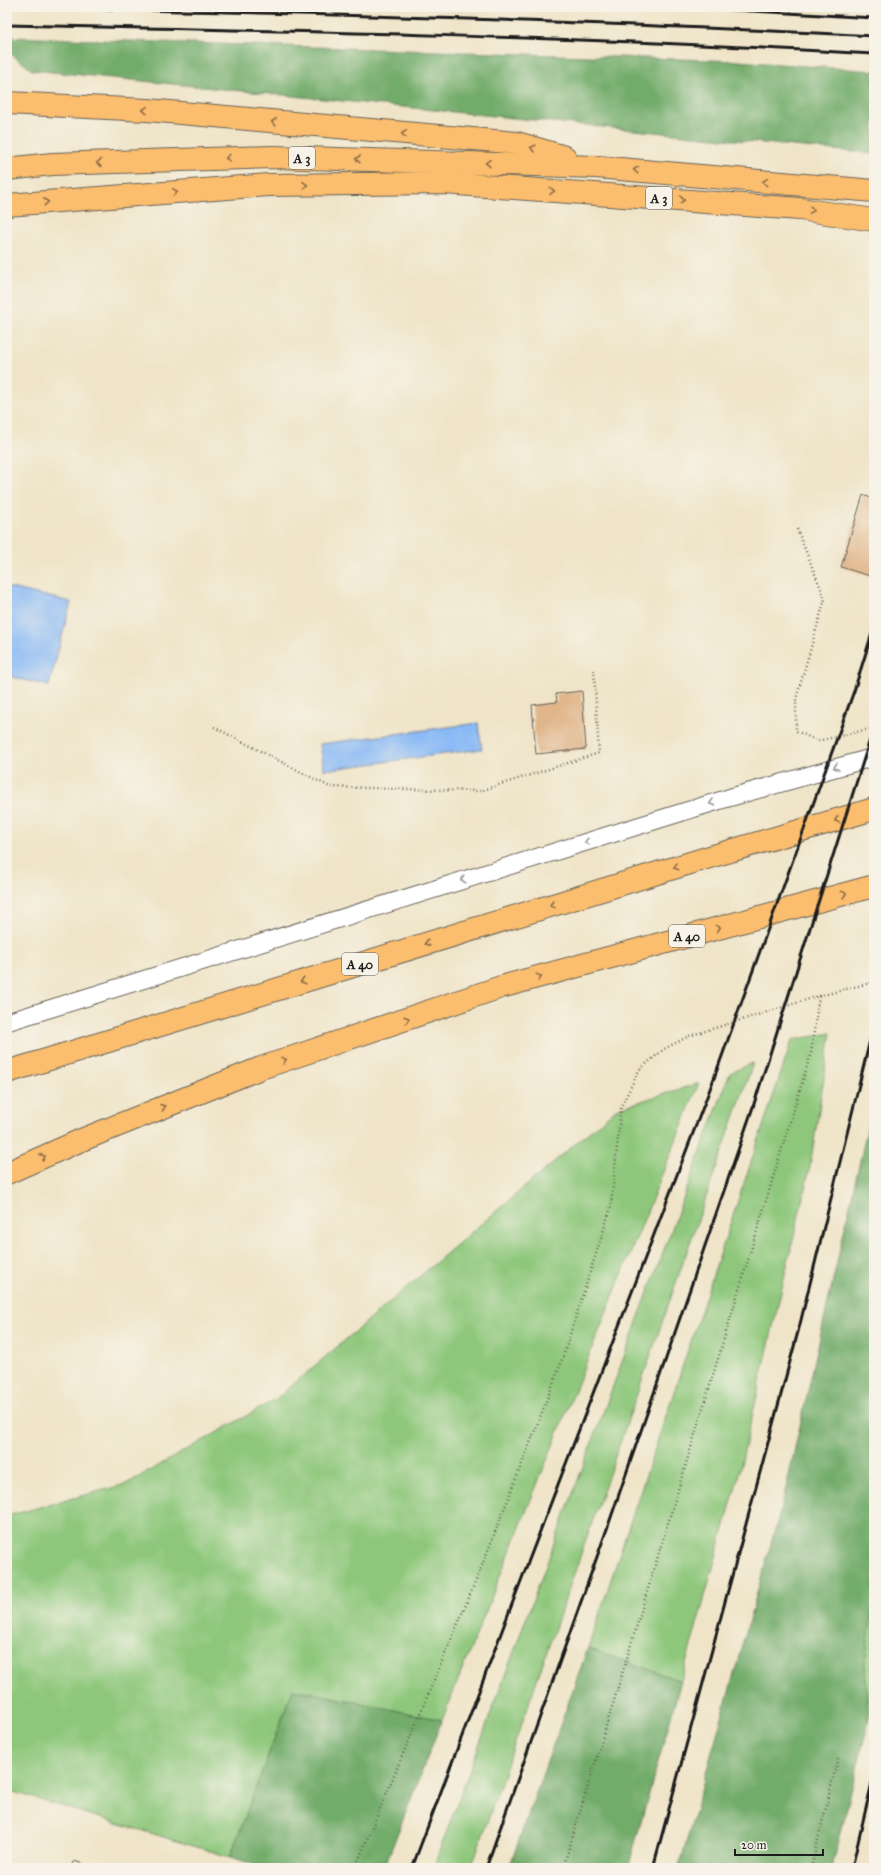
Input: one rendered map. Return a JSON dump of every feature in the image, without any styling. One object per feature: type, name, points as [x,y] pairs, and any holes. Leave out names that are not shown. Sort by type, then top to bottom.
[{"type":"highway","points":[[7,103],[147,110],[517,144],[597,167]]},
{"type":"highway","name":"A 3","points":[[7,169],[52,164],[273,157],[597,167],[874,191]]},
{"type":"highway","name":"A 3","points":[[7,205],[268,185],[444,183],[800,209],[874,220]]},
{"type":"highway","name":"A 40","points":[[7,1072],[713,856],[874,809]]},
{"type":"highway","name":"A 40","points":[[7,1173],[79,1141],[261,1068],[501,987],[874,886]]},
{"type":"lane","points":[[7,1022],[720,800],[874,757]]},
{"type":"path","points":[[797,529],[825,599],[796,699],[796,731],[818,741],[874,728]]},
{"type":"path","points":[[214,727],[330,787],[480,791],[599,753],[594,670]]},
{"type":"path","points":[[355,1868],[409,1735],[480,1571],[560,1366],[611,1207],[621,1107],[639,1070],[664,1049],[689,1036],[819,996],[874,982]]},
{"type":"path","points":[[563,1868],[812,1053],[819,996]]},
{"type":"path","points":[[811,1868],[838,1758]]},
{"type":"green space","points":[[7,37],[738,61],[874,71],[874,154],[32,70],[7,51]]},
{"type":"green space","points":[[831,1033],[810,1167],[736,1486],[681,1681],[588,1648],[792,1040]]},
{"type":"green space","points":[[753,1063],[471,1868],[433,1868],[730,1073]]},
{"type":"green space","points":[[699,1083],[442,1720],[293,1689],[230,1857],[7,1790],[7,1516],[126,1484],[276,1399],[616,1109]]},
{"type":"green space","points":[[874,1096],[874,1135],[866,1134]]},
{"type":"green space","points":[[866,1134],[874,1135],[874,1596],[865,1662],[868,1724],[832,1868],[679,1868],[783,1501]]},
{"type":"green space","points":[[874,1596],[874,1690],[868,1724],[865,1662]]},
{"type":"green space","points":[[588,1648],[681,1681],[628,1868],[509,1868]]},
{"type":"green space","points":[[293,1689],[442,1720],[384,1868],[266,1868],[230,1857]]},
{"type":"water","points":[[7,587],[71,602],[49,686],[7,676]]},
{"type":"water","points":[[478,723],[482,749],[324,770],[320,744]]},
{"type":"building","points":[[863,495],[874,499],[874,562],[870,576],[841,567]]},
{"type":"building","points":[[582,691],[586,749],[536,754],[532,705],[557,702],[556,694]]},
{"type":"building","points":[[74,1861],[87,1865],[86,1868],[72,1868]]},
{"type":"railway","points":[[28,7],[557,22],[874,36]]},
{"type":"railway","points":[[684,7],[874,18]]},
{"type":"railway","points":[[7,25],[332,32],[549,39],[874,54]]},
{"type":"railway","points":[[412,1868],[713,1081],[854,691],[874,627]]},
{"type":"railway","points":[[486,1868],[608,1526],[753,1107],[874,727]]},
{"type":"railway","points":[[653,1868],[799,1328],[874,1024]]},
{"type":"railway","points":[[852,1868],[874,1774]]}]
